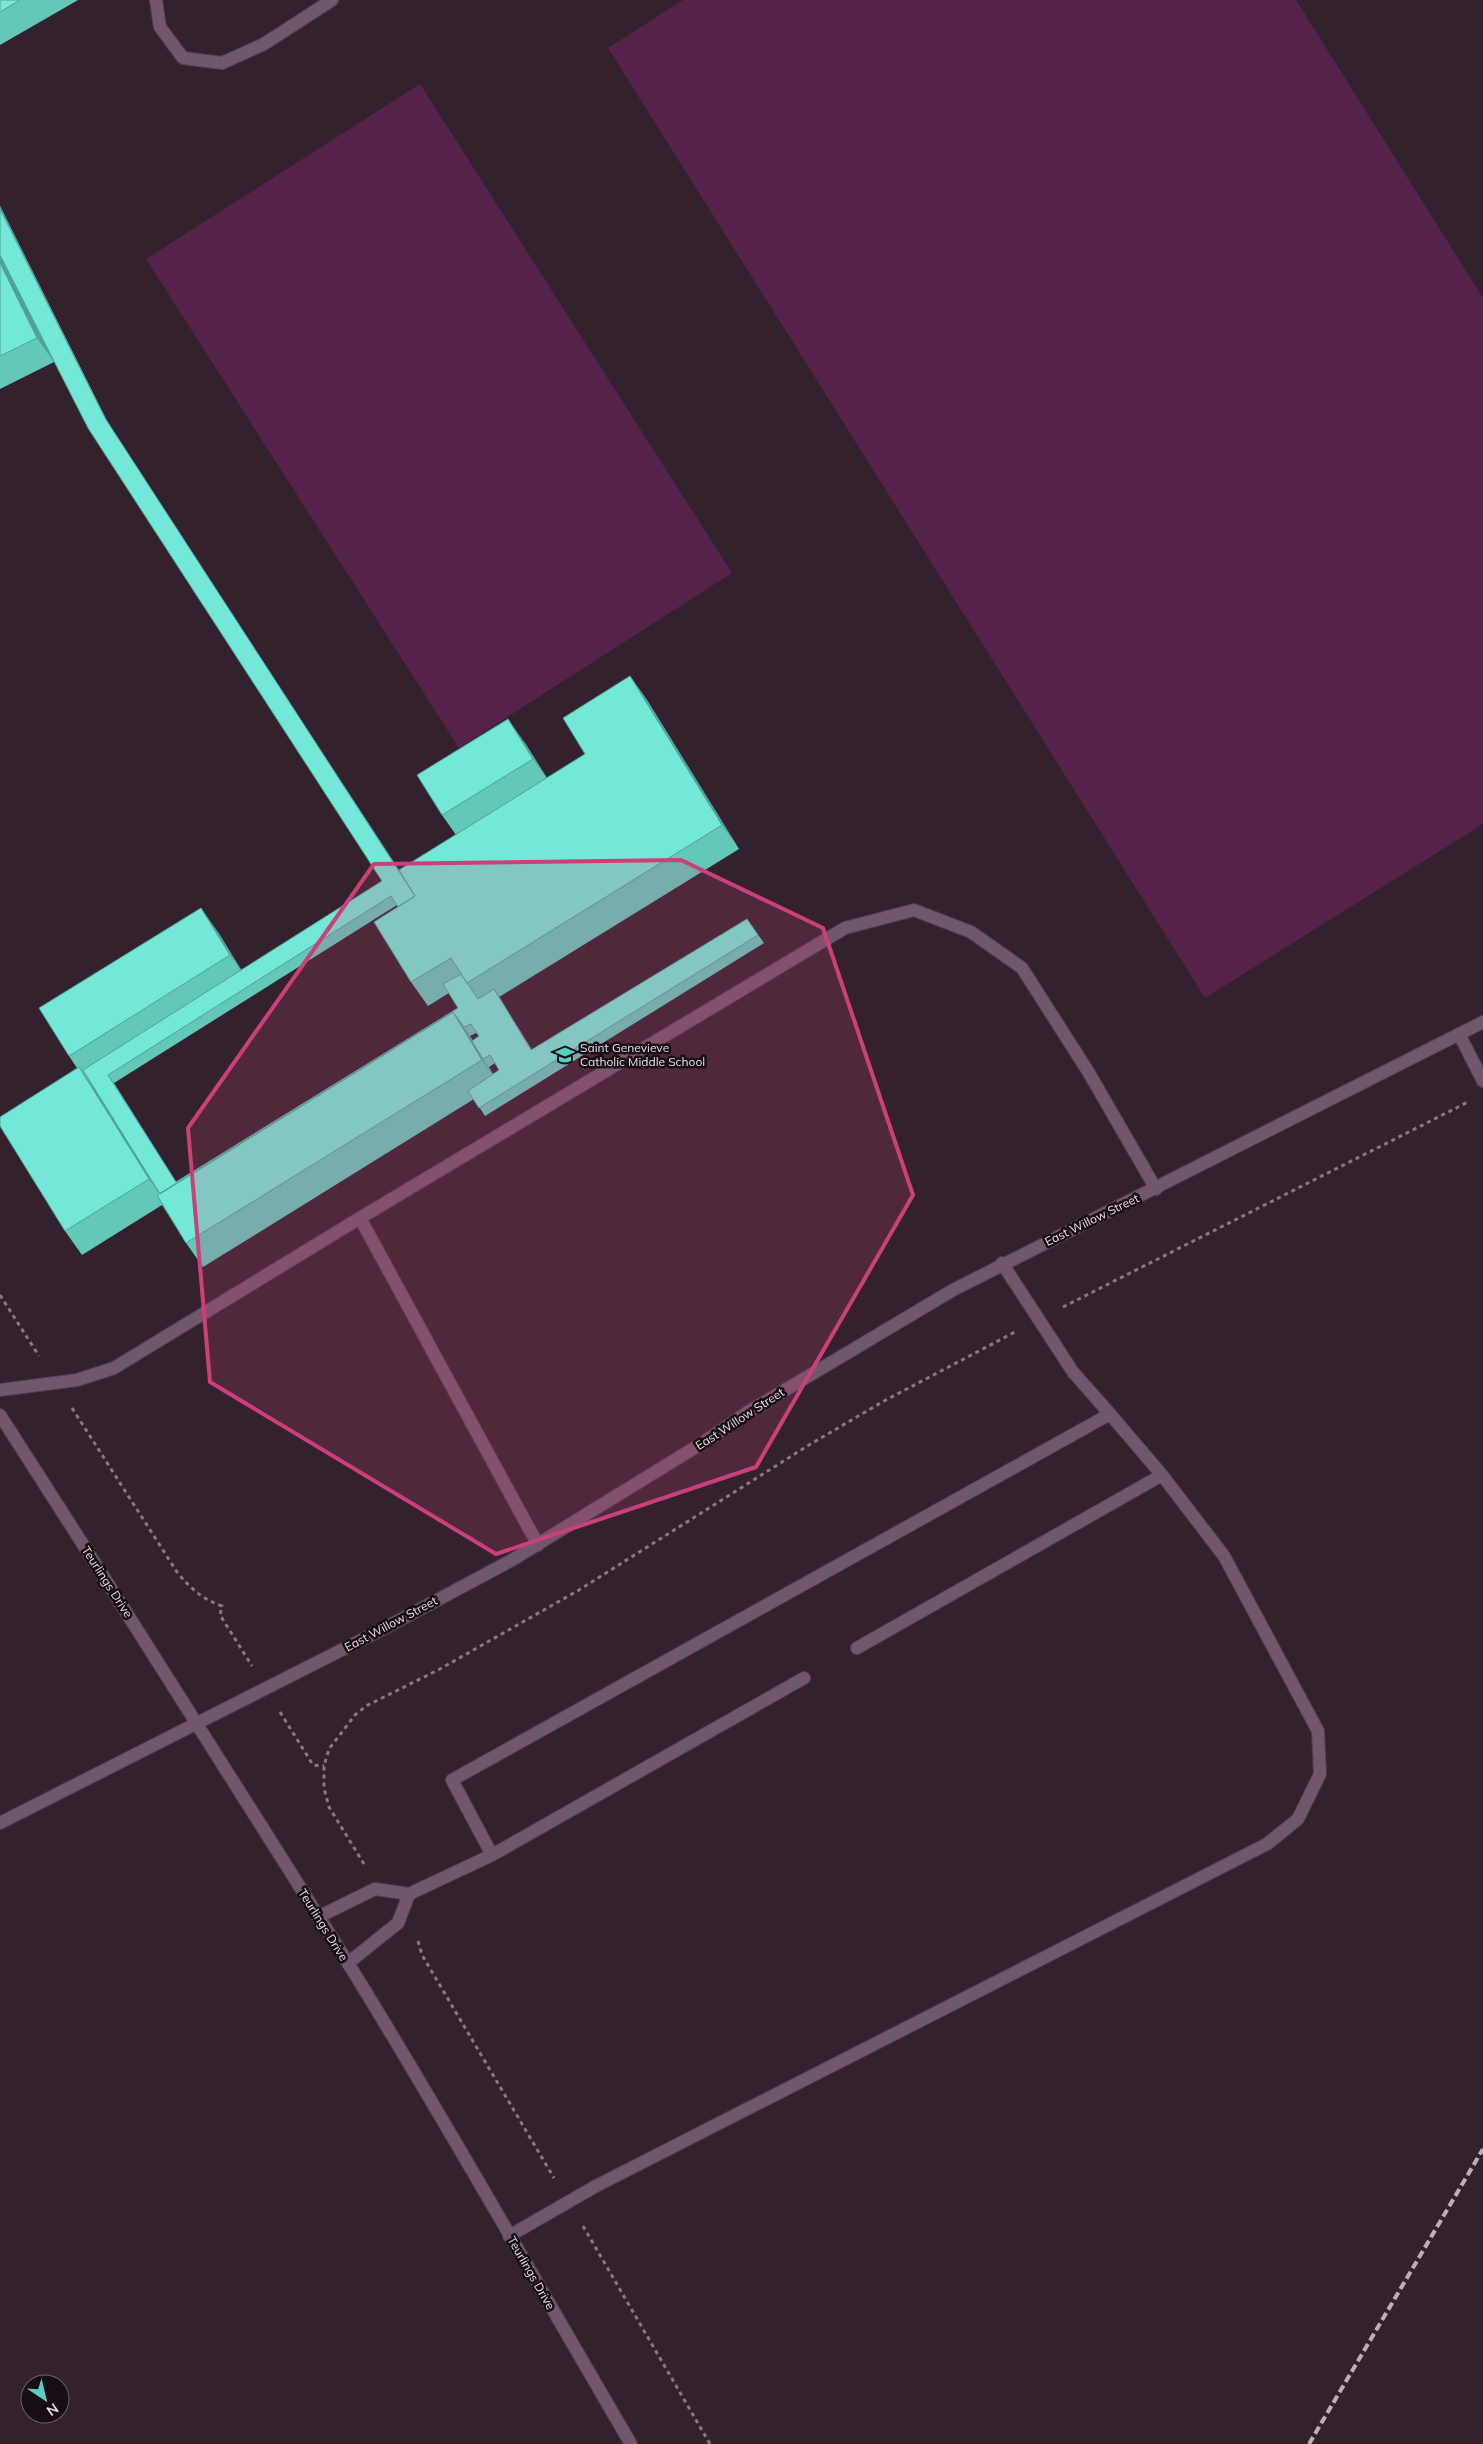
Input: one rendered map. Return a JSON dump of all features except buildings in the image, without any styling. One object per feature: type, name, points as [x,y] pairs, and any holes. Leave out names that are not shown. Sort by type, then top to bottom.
[{"type":"street","points":[[156,0],[160,27],[183,58],[222,63],[264,44],[332,0]]},
{"type":"street","points":[[0,1390],[77,1380],[114,1368],[360,1218],[845,928],[914,910],[972,932],[1022,968],[1089,1073],[1156,1189]]},
{"type":"street","name":"East Willow Street","points":[[0,1823],[385,1628],[538,1545],[704,1442],[748,1412],[953,1290],[1483,1022]]},
{"type":"street","points":[[1459,1034],[1483,1081]]},
{"type":"street","points":[[360,1218],[538,1545]]},
{"type":"street","points":[[509,2236],[605,2182],[1267,1844],[1298,1819],[1320,1774],[1318,1730],[1224,1556],[1162,1475],[1073,1372],[1002,1264]]},
{"type":"street","points":[[492,1855],[452,1780],[1110,1414]]},
{"type":"street","name":"Teurlings Drive","points":[[0,1415],[198,1723],[348,1963],[631,2444]]},
{"type":"street","points":[[857,1648],[1162,1475]]},
{"type":"street","points":[[318,1917],[375,1889],[409,1894],[492,1855],[804,1678]]},
{"type":"street","points":[[348,1963],[398,1923],[409,1894]]},
{"type":"path","points":[[1066,1305],[1476,1098]]},
{"type":"path","points":[[0,1295],[39,1357]]},
{"type":"path","points":[[367,1866],[328,1807],[324,1788],[324,1766],[329,1749],[355,1715],[366,1706],[440,1669],[570,1595],[809,1445],[884,1401],[1013,1333]]},
{"type":"path","points":[[69,1403],[177,1572],[197,1594],[208,1601],[222,1606]]},
{"type":"path","points":[[419,1933],[419,1948],[422,1955],[544,2162]]},
{"type":"path","points":[[589,2236],[710,2444]]},
{"type":"highlighted area","points":[[681,860],[823,928],[913,1195],[756,1467],[496,1554],[210,1382],[188,1128],[374,864]]},
{"type":"shaded area","points":[[683,0],[1296,0],[1483,298],[1483,824],[1205,998],[608,48]]},
{"type":"shaded area","points":[[420,84],[732,573],[459,748],[146,259]]},
{"type":"railway","points":[[1309,2444],[1483,2149]]},
{"type":"place","name":"Saint Genevieve Catholic Middle School","points":[[565,1055]]}]
